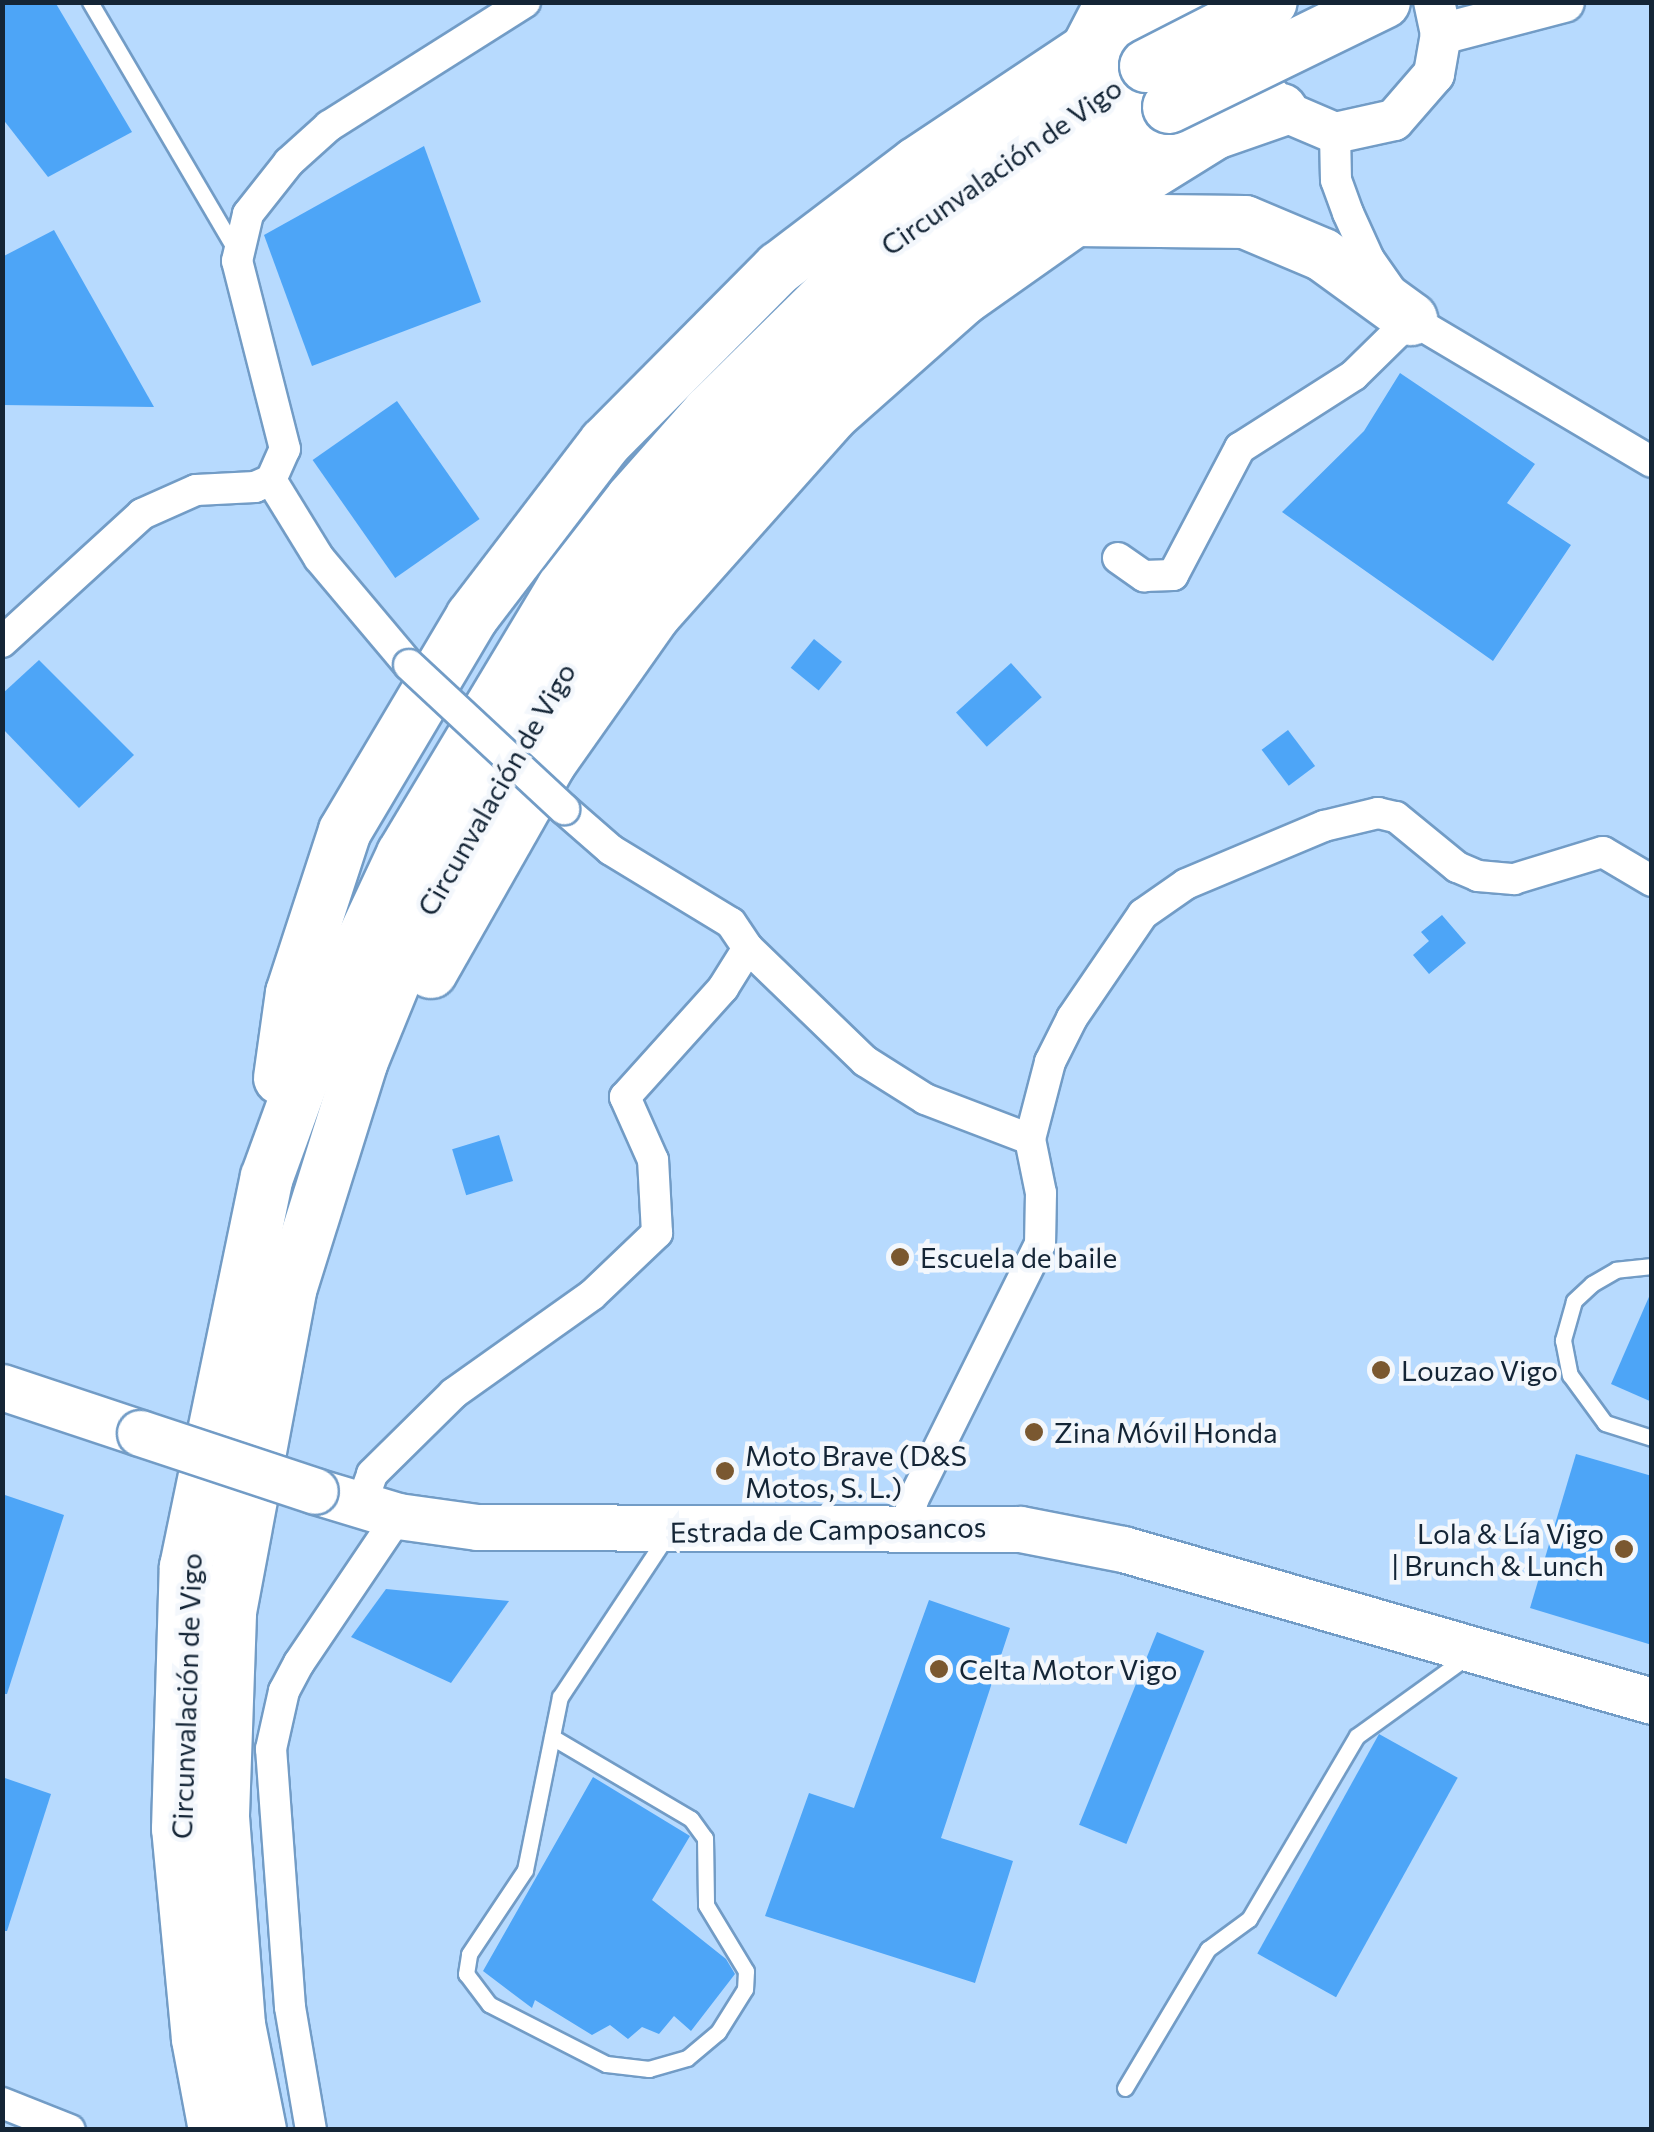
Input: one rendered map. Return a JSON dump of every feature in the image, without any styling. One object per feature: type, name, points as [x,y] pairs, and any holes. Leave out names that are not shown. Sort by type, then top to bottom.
[{"type":"highway","points":[[1087,50],[1112,2]]},
{"type":"highway","points":[[267,1177],[292,992],[345,832],[472,617],[605,443],[778,268],[916,164],[1087,50],[1207,2]]},
{"type":"highway","name":"Circunvalación de Vigo","points":[[260,2130],[239,2026],[223,1814],[230,1612],[290,1287],[361,1063],[434,884],[574,654],[653,546],[749,436],[930,268],[1084,156],[1158,86],[1270,2]]},
{"type":"highway","name":"Circunvalación de Vigo","points":[[215,2130],[198,2039],[178,1828],[186,1568],[267,1177],[321,1028],[403,854],[563,588],[632,499],[708,412],[846,277],[1011,151],[1158,86],[1384,2]]},
{"type":"highway","points":[[290,1287],[316,1256],[380,1078],[450,933],[550,764],[656,614],[832,415],[963,298],[1075,220],[1214,134],[1281,110]]},
{"type":"highway","points":[[1075,220],[1245,222],[1322,256],[1412,320]]},
{"type":"main road","points":[[1254,2],[1250,57],[1281,110],[1335,133],[1376,128],[1410,108],[1434,74],[1438,18],[1564,2]]},
{"type":"main road","name":"Estrada de Camposancos","points":[[2,1386],[314,1491],[379,1510],[477,1527],[670,1531],[907,1524],[1020,1528],[1123,1549],[1652,1701]]},
{"type":"street","points":[[2,642],[142,514],[196,490],[255,487],[271,480],[282,467],[282,420],[238,254],[248,214],[289,162],[329,126],[524,2]]},
{"type":"street","points":[[1335,133],[1336,180],[1348,213],[1369,259],[1412,320],[1652,462]]},
{"type":"street","points":[[1118,558],[1144,576],[1173,575],[1240,448],[1354,375],[1412,320]]},
{"type":"street","points":[[271,480],[320,558],[409,665],[564,810],[611,850],[714,910],[865,1061],[925,1099],[1030,1139]]},
{"type":"street","points":[[907,1524],[913,1500],[1040,1244],[1042,1193],[1030,1139],[1050,1062],[1072,1018],[1143,914],[1186,884],[1324,826],[1378,813],[1396,817],[1457,867],[1478,876],[1514,880],[1602,852],[1652,881]]},
{"type":"street","points":[[312,2130],[290,2007],[272,1749],[284,1691],[379,1510],[372,1474],[454,1392],[592,1294],[656,1233],[653,1160],[624,1097],[724,988],[748,948]]},
{"type":"street","points":[[2,2103],[70,2130]]},
{"type":"lane","points":[[90,2],[238,254]]},
{"type":"lane","points":[[1652,1266],[1616,1270],[1592,1284],[1574,1301],[1563,1340],[1570,1376],[1605,1423],[1652,1438]]},
{"type":"lane","points":[[552,1737],[691,1819],[704,1838],[706,1904],[746,1971],[745,1989],[718,2032],[687,2058],[649,2069],[606,2064],[490,2004],[466,1974],[469,1954],[525,1870],[560,1696],[670,1531]]},
{"type":"lane","points":[[1125,2088],[1208,1949],[1249,1919],[1357,1736],[1475,1650]]},
{"type":"building","points":[[2,2],[55,2],[132,132],[48,177],[2,118]]},
{"type":"building","points":[[424,146],[481,302],[312,366],[264,235]]},
{"type":"building","points":[[54,230],[154,407],[2,405],[2,257]]},
{"type":"building","points":[[1400,373],[1535,464],[1507,503],[1571,545],[1493,661],[1282,512],[1364,431]]},
{"type":"building","points":[[397,401],[480,519],[395,578],[313,460]]},
{"type":"building","points":[[814,639],[842,662],[819,690],[791,668]]},
{"type":"building","points":[[39,660],[134,755],[79,808],[2,728],[2,694]]},
{"type":"building","points":[[1011,663],[1042,697],[987,747],[956,713]]},
{"type":"building","points":[[1288,730],[1315,766],[1289,786],[1262,750]]},
{"type":"building","points":[[1442,915],[1466,943],[1429,974],[1413,955],[1429,941],[1421,932]]},
{"type":"building","points":[[499,1135],[513,1181],[466,1195],[452,1149]]},
{"type":"building","points":[[1652,1290],[1652,1402],[1611,1384]]},
{"type":"building","points":[[1576,1454],[1652,1476],[1652,1645],[1530,1608]]},
{"type":"building","points":[[2,1494],[64,1515],[7,1694],[2,1694]]},
{"type":"building","points":[[386,1589],[509,1601],[451,1683],[351,1637]]},
{"type":"building","points":[[929,1600],[1010,1628],[941,1838],[1013,1861],[975,1983],[765,1916],[809,1793],[854,1808]]},
{"type":"building","points":[[1157,1632],[1204,1651],[1126,1844],[1079,1825]]},
{"type":"building","points":[[1379,1734],[1458,1778],[1336,1997],[1257,1954]]},
{"type":"building","points":[[2,1777],[51,1794],[7,1931],[2,1931]]},
{"type":"building","points":[[593,1777],[690,1836],[652,1900],[726,1959],[735,1974],[691,2031],[674,2016],[659,2034],[642,2027],[628,2039],[610,2025],[592,2035],[535,2000],[532,2008],[483,1971]]},
{"type":"place","name":"Escuela de baile","points":[[900,1257]]},
{"type":"place","name":"Louzao Vigo","points":[[1381,1370]]},
{"type":"place","name":"Zina Móvil Honda","points":[[1034,1432]]},
{"type":"place","name":"Moto Brave (D&S Motos, S. L.)","points":[[725,1471]]},
{"type":"place","name":"Lola & Lía Vigo | Brunch & Lunch","points":[[1624,1549]]},
{"type":"place","name":"Celta Motor Vigo","points":[[939,1669]]}]
